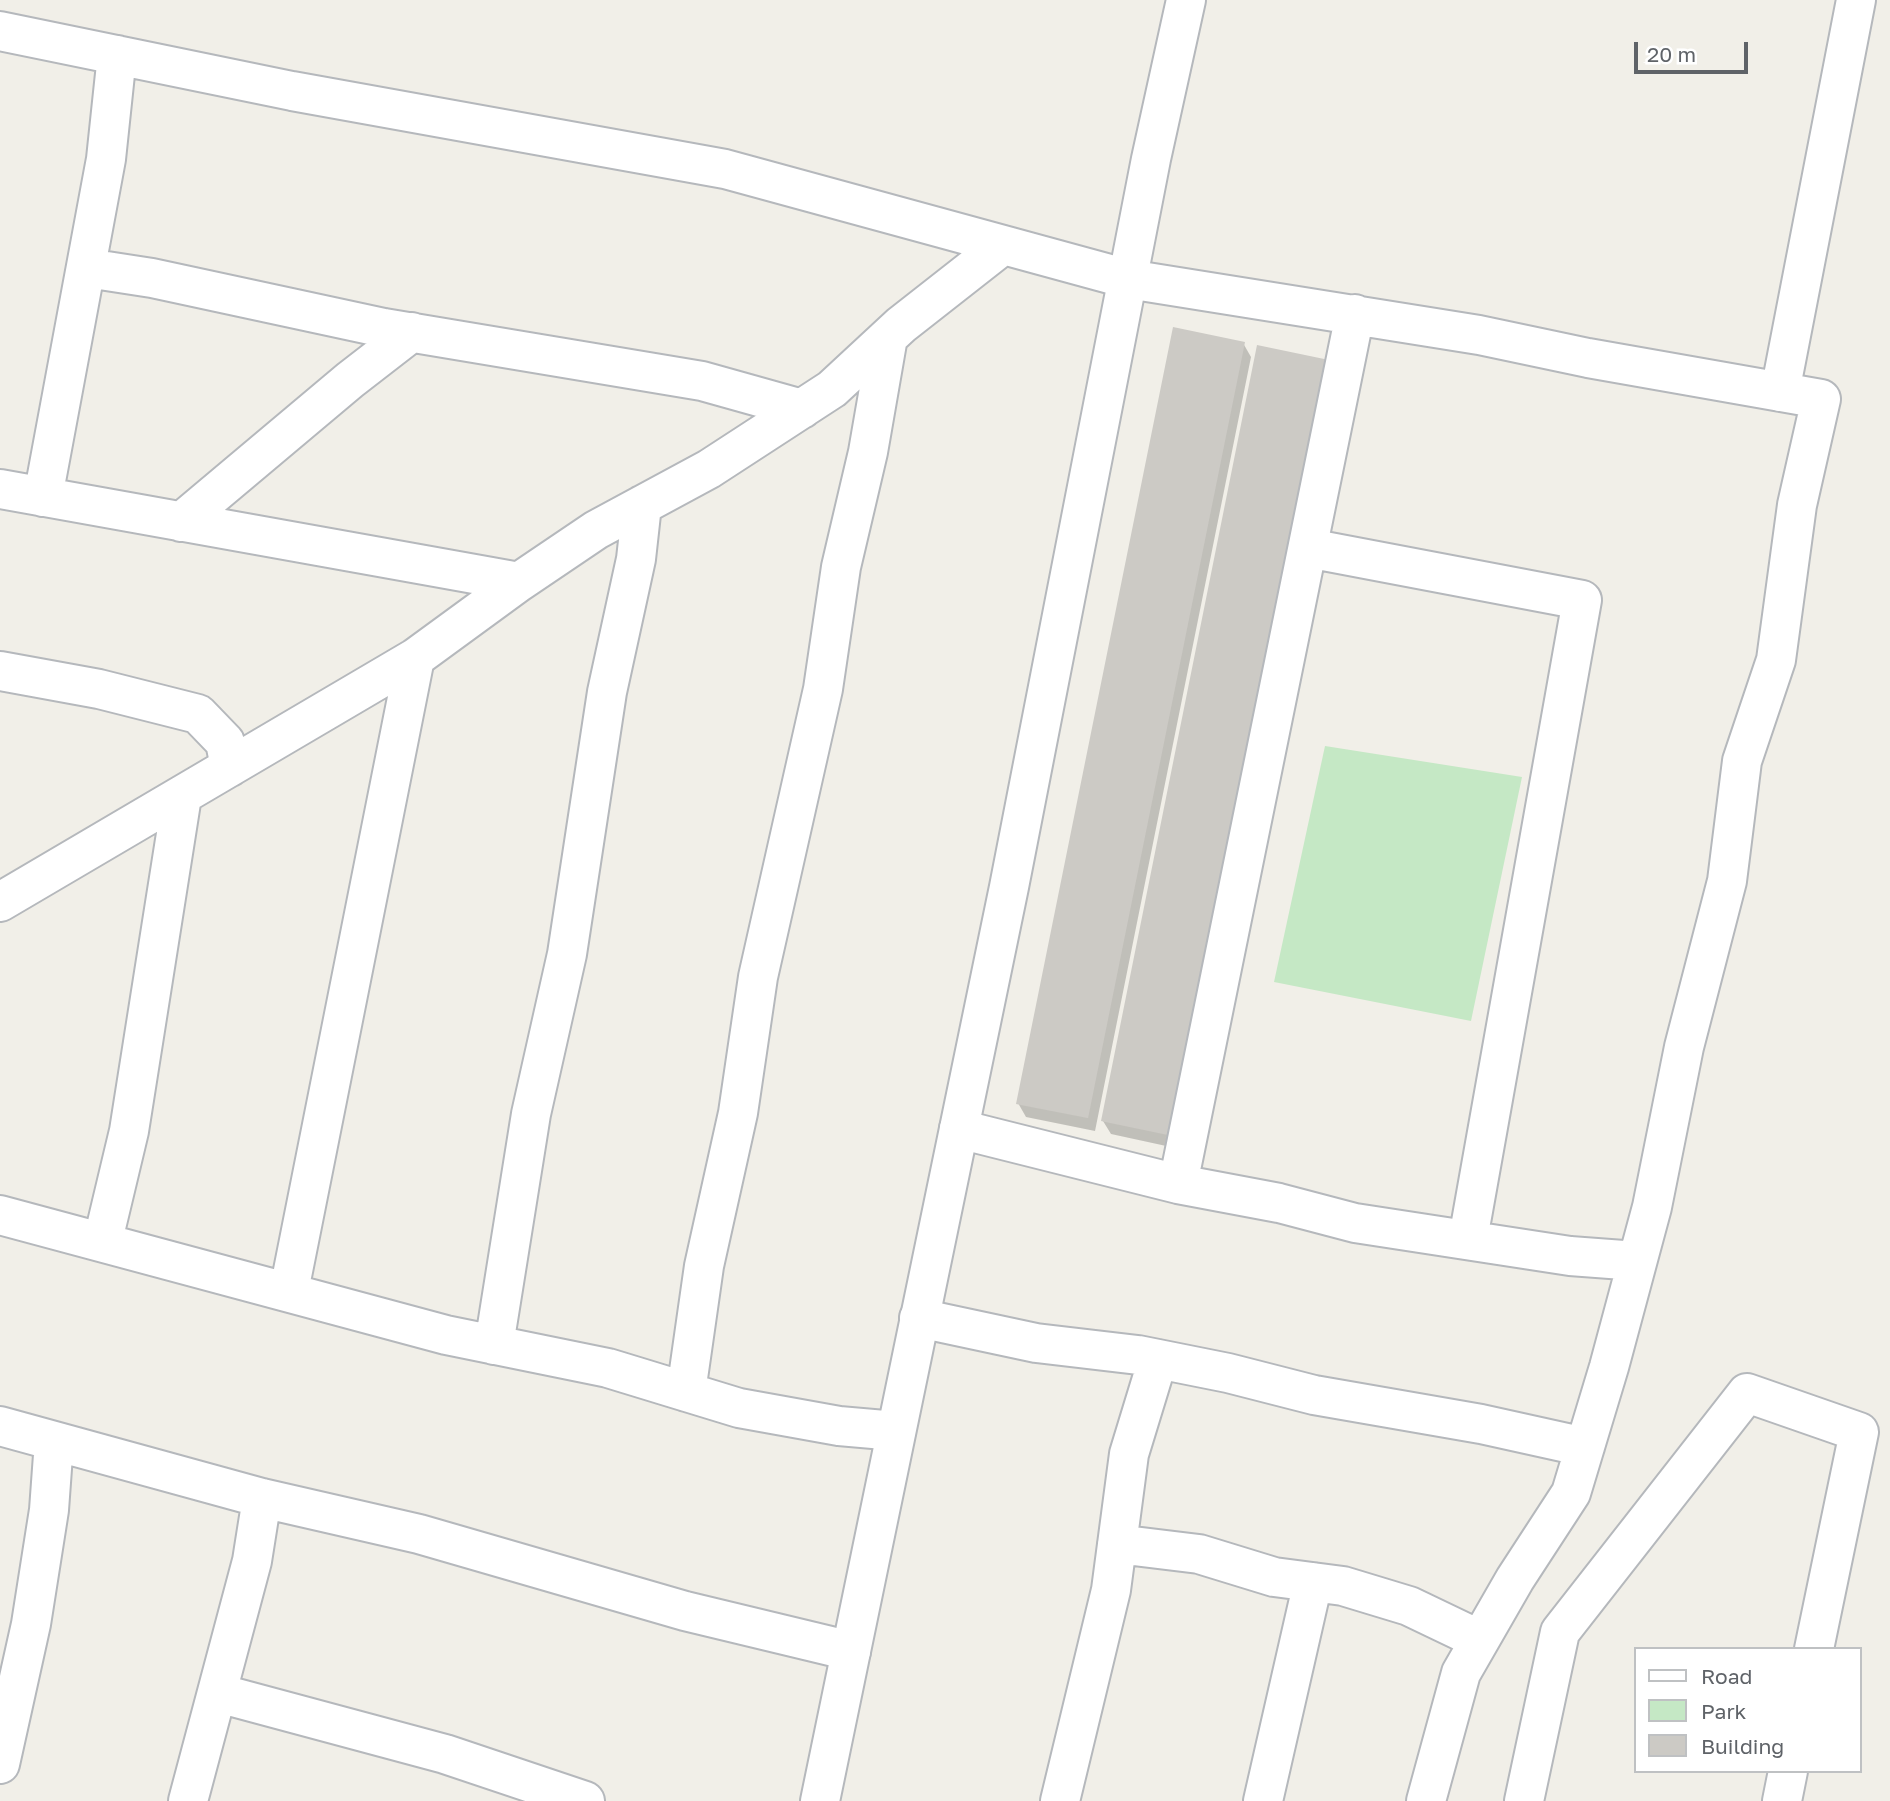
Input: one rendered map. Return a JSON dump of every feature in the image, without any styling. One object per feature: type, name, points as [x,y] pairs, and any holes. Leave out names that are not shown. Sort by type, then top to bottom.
[{"type":"street","points":[[820,1801],[1009,887],[1128,279],[1186,0]]},
{"type":"street","points":[[1780,392],[1856,0]]},
{"type":"street","points":[[0,31],[319,96],[725,169],[1128,279],[1355,314],[1821,399],[1797,505],[1776,660],[1742,761],[1727,881],[1684,1047],[1652,1207],[1585,1447],[1571,1493],[1461,1673],[1426,1801]]},
{"type":"street","points":[[43,497],[106,159],[117,55]]},
{"type":"street","points":[[0,902],[415,658],[596,530],[709,469],[802,409],[832,389],[888,337],[1003,245]]},
{"type":"street","points":[[87,268],[152,278],[412,332],[702,381],[802,409]]},
{"type":"street","points":[[1178,1184],[1355,314]]},
{"type":"street","points":[[181,522],[350,380],[412,332]]},
{"type":"street","points":[[686,1392],[704,1266],[738,1113],[758,977],[823,689],[841,567],[868,452],[888,337]]},
{"type":"street","points":[[0,489],[519,582]]},
{"type":"street","points":[[494,1345],[531,1114],[567,954],[607,692],[636,559],[642,505]]},
{"type":"street","points":[[1308,548],[1582,600],[1468,1239]]},
{"type":"street","points":[[289,1291],[415,658]]},
{"type":"street","points":[[0,671],[99,689],[198,715],[225,742],[230,767]]},
{"type":"street","points":[[103,1240],[130,1131],[182,796]]},
{"type":"street","points":[[959,1129],[1178,1184],[1279,1203],[1355,1223],[1570,1256],[1637,1261]]},
{"type":"street","points":[[0,1215],[103,1240],[446,1335],[608,1368],[739,1408],[839,1426],[896,1431]]},
{"type":"street","points":[[919,1318],[1036,1343],[1158,1359],[1314,1395],[1481,1424],[1585,1447]]},
{"type":"street","points":[[1060,1801],[1111,1590],[1129,1454],[1158,1359]]},
{"type":"street","points":[[1524,1801],[1560,1632],[1747,1393],[1859,1432],[1814,1647]]},
{"type":"street","points":[[0,1426],[262,1498],[419,1534],[685,1611],[851,1651]]},
{"type":"street","points":[[0,1764],[11,1655],[49,1510],[54,1441]]},
{"type":"street","points":[[188,1801],[252,1561],[262,1498]]},
{"type":"street","points":[[1117,1544],[1199,1555],[1275,1577],[1343,1586],[1409,1606],[1480,1640]]},
{"type":"street","points":[[1263,1801],[1314,1582]]},
{"type":"street","points":[[218,1693],[445,1754],[583,1801]]},
{"type":"street","points":[[1782,1801],[1788,1773]]},
{"type":"green space","points":[[1325,746],[1522,777],[1471,1021],[1274,982]]},
{"type":"building","points":[[1173,327],[1245,342],[1088,1118],[1016,1104]]},
{"type":"building","points":[[1257,345],[1329,360],[1173,1136],[1101,1121]]}]
